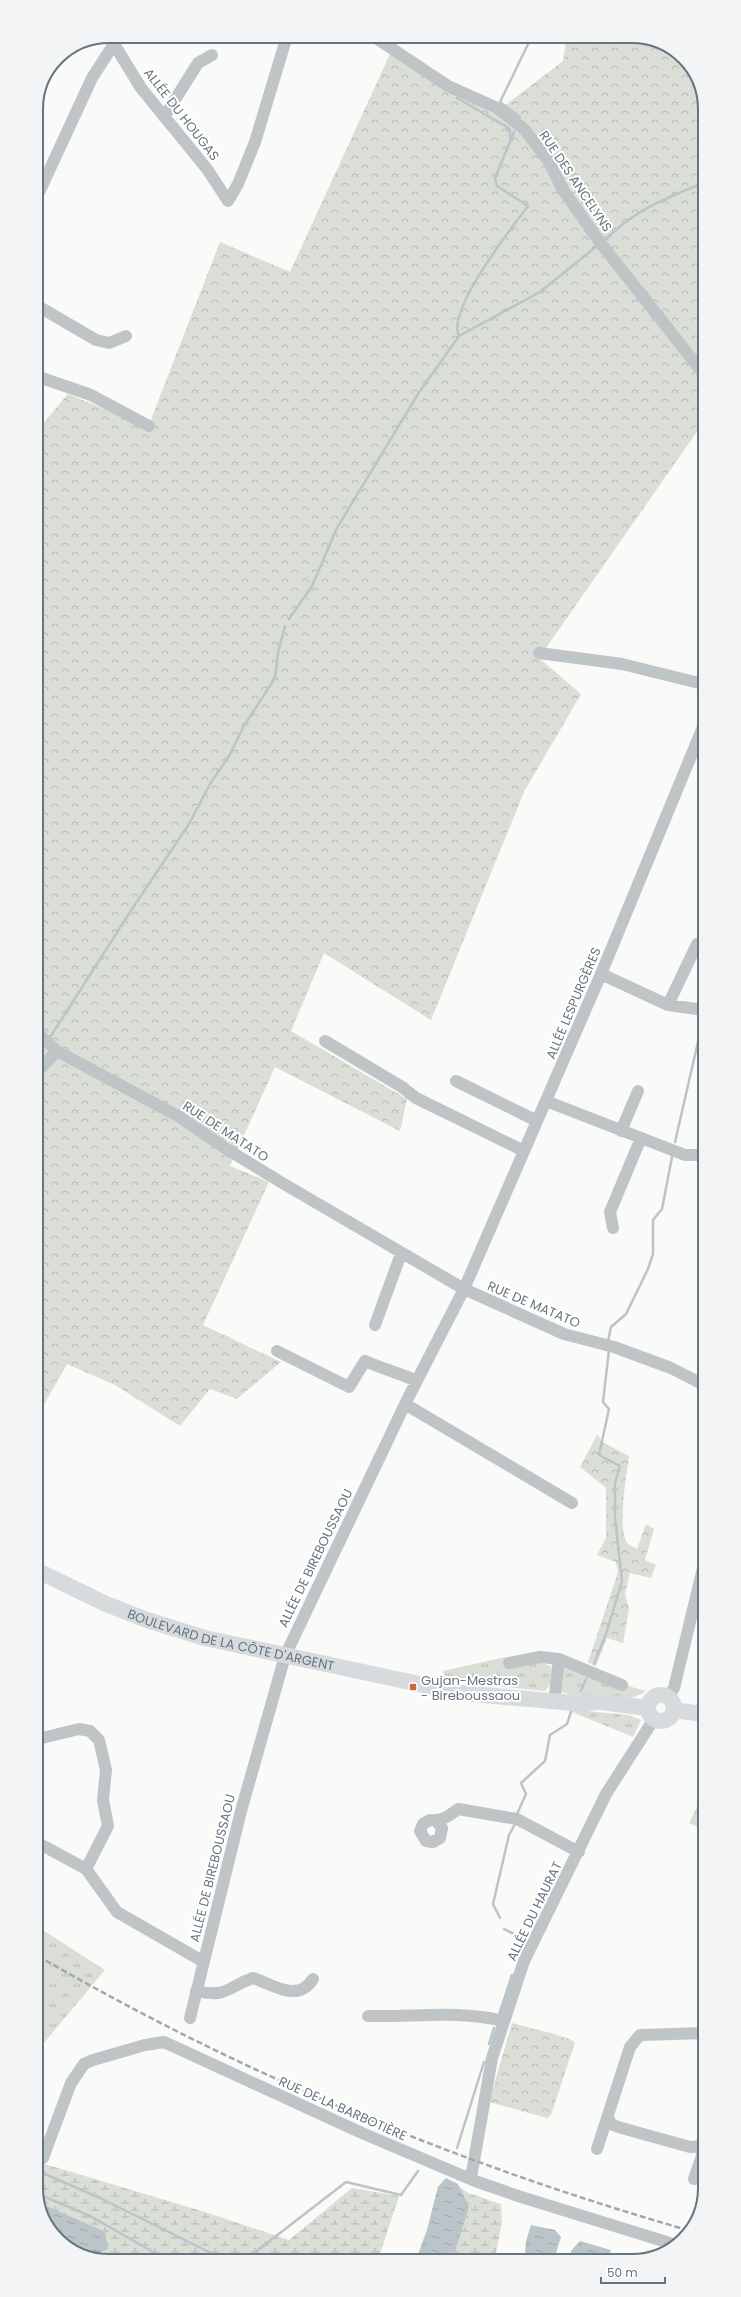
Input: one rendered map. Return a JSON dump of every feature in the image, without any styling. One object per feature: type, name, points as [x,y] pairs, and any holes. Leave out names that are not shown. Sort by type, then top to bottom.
[{"type":"main road","name":"BOULEVARD DE LA CÔTE D'ARGENT","points":[[43,1574],[79,1593],[147,1620],[205,1638],[285,1656],[431,1685],[455,1684],[555,1698],[596,1702],[650,1713]]},
{"type":"main road","points":[[671,1703],[666,1720],[650,1713],[650,1700],[656,1695],[671,1703],[698,1712]]},
{"type":"street","points":[[43,184],[92,78],[115,43]]},
{"type":"street","name":"ALLÉE DU HOUGAS","points":[[119,43],[142,88],[207,169],[228,201],[238,184],[253,149],[285,43]]},
{"type":"street","name":"RUE DES ANCELYNS","points":[[384,43],[448,86],[497,108],[524,129],[548,160],[563,190],[599,241],[641,292],[698,366]]},
{"type":"street","points":[[164,117],[198,63],[212,55]]},
{"type":"street","points":[[43,309],[96,340],[109,343],[126,336]]},
{"type":"street","points":[[43,378],[91,395],[149,426]]},
{"type":"street","points":[[539,653],[622,664],[698,683]]},
{"type":"street","name":"ALLÉE LESPURGÈRES","points":[[464,1288],[601,974],[698,739]]},
{"type":"street","points":[[668,1005],[697,944]]},
{"type":"street","points":[[601,974],[668,1005],[698,1009]]},
{"type":"street","name":"RUE DE MATATO","points":[[43,1038],[57,1051],[178,1116],[225,1148],[401,1254],[464,1288],[564,1334],[610,1346],[671,1368],[698,1383]]},
{"type":"street","points":[[325,1041],[402,1087],[416,1098],[524,1151]]},
{"type":"street","points":[[43,1066],[57,1051]]},
{"type":"street","points":[[456,1082],[537,1121]]},
{"type":"street","points":[[621,1131],[638,1092]]},
{"type":"street","points":[[546,1101],[685,1155],[698,1155]]},
{"type":"street","points":[[613,1228],[610,1212],[641,1138]]},
{"type":"street","points":[[375,1325],[401,1254]]},
{"type":"street","name":"ALLÉE DE BIREBOUSSAOU","points":[[190,2018],[242,1806],[285,1656],[405,1404],[464,1288]]},
{"type":"street","points":[[277,1351],[349,1387],[365,1361],[385,1370],[394,1370],[417,1382]]},
{"type":"street","points":[[405,1404],[572,1502]]},
{"type":"street","points":[[671,1703],[698,1589]]},
{"type":"street","points":[[509,1662],[540,1657],[559,1659],[622,1685]]},
{"type":"street","points":[[555,1698],[559,1659]]},
{"type":"street","name":"ALLÉE DU HAURAT","points":[[471,2178],[486,2087],[504,2020],[524,1961],[579,1852],[606,1794],[650,1713]]},
{"type":"street","points":[[43,1734],[79,1729],[90,1731],[99,1740],[106,1770],[103,1800],[108,1826],[86,1869]]},
{"type":"street","points":[[437,1822],[458,1809],[517,1819],[579,1852]]},
{"type":"street","points":[[43,1846],[86,1869],[117,1912],[204,1962]]},
{"type":"street","points":[[196,1991],[212,1994],[221,1993],[233,1989],[253,1978],[292,1992],[300,1992],[308,1987],[313,1979]]},
{"type":"street","points":[[368,2016],[445,2013],[478,2015],[504,2020]]},
{"type":"street","points":[[598,2150],[630,2047],[640,2036],[698,2033]]},
{"type":"street","name":"RUE DE LA BARBOTIÈRE","points":[[43,2158],[71,2083],[84,2064],[140,2046],[164,2042],[356,2130],[471,2178],[514,2195],[669,2243]]},
{"type":"street","points":[[608,2118],[611,2124],[618,2127],[690,2148],[698,2146]]},
{"type":"street","points":[[694,2179],[698,2168]]},
{"type":"green space","points":[[566,43],[645,44],[658,48],[682,65],[687,72],[696,92],[698,108],[698,430],[539,658],[581,694],[524,792],[431,1020],[324,953],[291,1031],[407,1099],[400,1131],[275,1067],[230,1166],[269,1182],[203,1325],[281,1362],[237,1399],[210,1389],[180,1426],[115,1385],[67,1364],[43,1406],[43,424],[68,394],[148,427],[220,242],[290,272],[390,54],[494,114],[563,61]]},
{"type":"green space","points":[[597,1435],[604,1443],[629,1456],[623,1510],[623,1531],[628,1544],[637,1549],[646,1524],[654,1529],[645,1560],[656,1565],[651,1578],[630,1573],[625,1594],[629,1609],[623,1643],[607,1638],[596,1666],[588,1662],[618,1572],[616,1562],[597,1555],[606,1538],[606,1488],[580,1467]]},
{"type":"green space","points":[[506,1657],[509,1667],[541,1663],[551,1666],[552,1676],[547,1689],[545,1691],[446,1681],[443,1671]]},
{"type":"green space","points":[[565,1668],[619,1688],[628,1686],[646,1691],[626,1699],[616,1700],[606,1700],[563,1693],[560,1689],[562,1670]]},
{"type":"green space","points":[[565,1709],[629,1715],[641,1720],[633,1737]]},
{"type":"green space","points":[[698,1804],[698,1827],[689,1823]]},
{"type":"green space","points":[[43,1930],[105,1970],[43,2044]]},
{"type":"green space","points":[[512,2023],[552,2033],[575,2042],[551,2115],[547,2118],[489,2102]]},
{"type":"green space","points":[[43,2163],[205,2212],[289,2240],[352,2188],[399,2196],[380,2254],[104,2254],[92,2252],[76,2245],[65,2238],[52,2221],[45,2205]]},
{"type":"green space","points":[[446,2178],[468,2193],[501,2204],[502,2222],[496,2254],[418,2254],[427,2230],[438,2187]]},
{"type":"water","points":[[446,2178],[458,2184],[469,2207],[455,2251],[445,2254],[418,2254],[427,2230],[438,2187]]},
{"type":"water","points":[[45,2205],[105,2232],[108,2249],[98,2253],[92,2252],[83,2249],[65,2238],[52,2221]]},
{"type":"water","points":[[531,2225],[555,2230],[561,2237],[556,2254],[525,2253],[526,2241]]},
{"type":"water","points":[[580,2241],[611,2250],[610,2254],[571,2254],[571,2251]]},
{"type":"waterway","points":[[520,117],[500,102],[529,43]]},
{"type":"waterway","points":[[457,98],[507,127],[510,130],[510,139]]},
{"type":"waterway","points":[[459,336],[458,324],[462,309],[471,290],[495,250],[528,206],[497,186],[495,178],[514,132]]},
{"type":"waterway","points":[[605,240],[616,229],[639,213],[663,200],[698,185]]},
{"type":"waterway","points":[[289,619],[312,586],[337,528],[418,394],[459,336],[540,292],[597,246]]},
{"type":"waterway","points":[[49,1039],[132,909],[189,824],[210,784],[229,756],[244,726],[275,678],[278,653],[285,626]]},
{"type":"waterway","points":[[675,1142],[698,1042]]},
{"type":"waterway","points":[[608,1341],[611,1327],[626,1314],[648,1269],[653,1254],[653,1220],[662,1209],[672,1157]]},
{"type":"waterway","points":[[594,1664],[606,1634],[622,1581],[615,1518],[615,1483],[620,1466],[599,1455],[609,1409],[603,1402],[609,1350]]},
{"type":"waterway","points":[[581,1691],[586,1679]]},
{"type":"waterway","points":[[517,1814],[526,1794],[521,1783],[545,1761],[550,1735],[567,1724],[572,1709]]},
{"type":"waterway","points":[[500,1918],[493,1904],[509,1835],[515,1824]]},
{"type":"waterway","points":[[504,1929],[522,1938],[523,1945]]},
{"type":"waterway","points":[[499,2015],[512,1975]]},
{"type":"waterway","points":[[489,2044],[494,2028]]},
{"type":"waterway","name":"ALLÉE DU HAURAT","points":[[457,2148],[484,2062]]},
{"type":"waterway","points":[[253,2254],[346,2182],[401,2195],[418,2171]]},
{"type":"waterway","points":[[43,2173],[100,2198],[213,2254]]},
{"type":"waterway","points":[[44,2197],[90,2216],[157,2254]]},
{"type":"railway","points":[[43,1959],[194,2040],[356,2114],[438,2147],[522,2177],[683,2229]]},
{"type":"place","name":"Gujan-Mestras - Bireboussaou","points":[[413,1687]]}]
